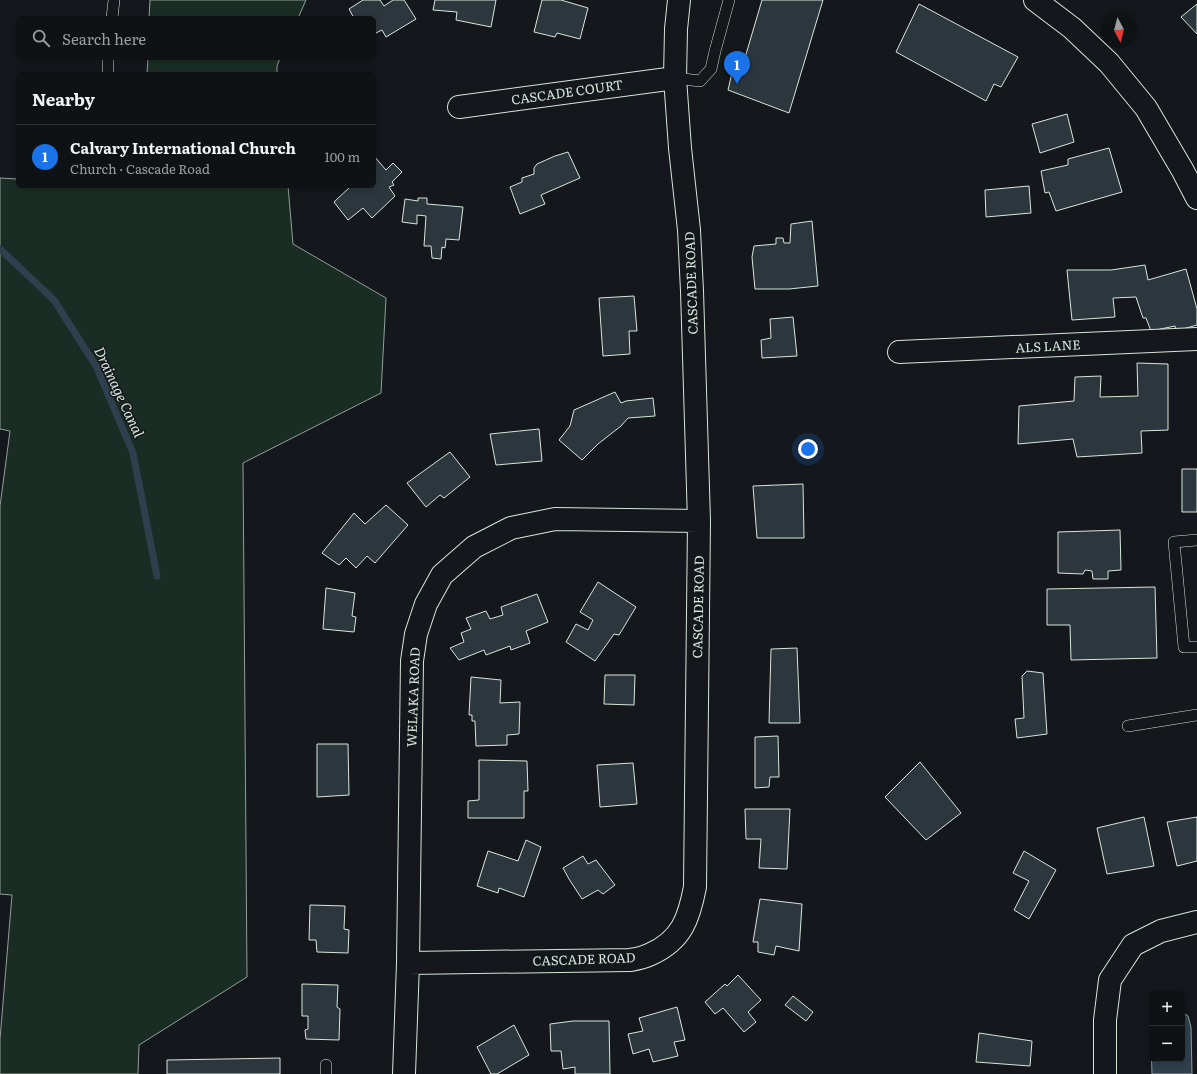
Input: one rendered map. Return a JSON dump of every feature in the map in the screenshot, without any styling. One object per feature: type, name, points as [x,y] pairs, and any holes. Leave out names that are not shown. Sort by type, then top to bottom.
[{"type":"street","name":"CASCADE ROAD","points":[[408,963],[630,960],[650,955],[669,944],[683,926],[691,906],[695,887],[698,521],[689,230],[680,148],[675,78],[676,29],[679,0]]},
{"type":"street","points":[[1035,0],[1072,28],[1114,69],[1146,108],[1197,198]]},
{"type":"street","name":"CASCADE COURT","points":[[459,107],[675,78]]},
{"type":"street","name":"ALS LANE","points":[[899,352],[1197,339]]},
{"type":"street","name":"WELAKA ROAD","points":[[404,1074],[408,963],[412,661],[416,634],[426,604],[442,575],[474,547],[511,528],[555,519],[698,521]]},
{"type":"street","points":[[1105,1074],[1105,1020],[1110,980],[1133,944],[1162,931],[1197,922]]},
{"type":"lane","points":[[112,16],[114,0]]},
{"type":"lane","points":[[675,78],[700,81],[711,70],[729,0]]},
{"type":"lane","points":[[108,60],[108,72]]},
{"type":"lane","points":[[1197,540],[1174,542],[1184,647],[1197,647]]},
{"type":"lane","points":[[1128,726],[1197,715]]},
{"type":"green space","points":[[150,0],[306,0],[299,16],[149,16]]},
{"type":"green space","points":[[148,60],[279,60],[277,72],[147,72]]},
{"type":"green space","points":[[0,178],[16,179],[16,188],[288,188],[293,244],[386,298],[381,393],[243,463],[247,977],[139,1045],[138,1074],[0,1074],[0,1039],[12,895],[0,894],[0,506],[10,431],[0,429]]},
{"type":"water","points":[[1185,1014],[1188,1016],[1191,1027],[1192,1074],[1152,1074],[1152,1062],[1185,1062]]},
{"type":"building","points":[[363,0],[380,0],[384,6],[393,0],[404,0],[416,19],[386,37],[382,30],[376,33],[376,16],[353,16],[349,9]]},
{"type":"building","points":[[435,0],[496,0],[491,27],[456,20],[457,12],[433,10]]},
{"type":"building","points":[[542,0],[561,0],[588,8],[580,39],[557,33],[555,37],[534,32]]},
{"type":"building","points":[[762,0],[823,0],[789,113],[728,90],[735,60],[744,61]]},
{"type":"building","points":[[919,4],[1018,57],[1001,87],[994,84],[986,101],[896,52]]},
{"type":"building","points":[[1197,4],[1197,34],[1181,17]]},
{"type":"building","points":[[1067,114],[1074,142],[1040,153],[1032,124]]},
{"type":"building","points":[[1109,148],[1122,192],[1056,211],[1049,192],[1045,193],[1041,171],[1068,165],[1068,159]]},
{"type":"building","points":[[568,152],[580,178],[541,195],[545,204],[520,214],[510,187],[522,182],[522,178],[534,174],[534,168],[537,164]]},
{"type":"building","points":[[376,158],[386,170],[393,163],[402,172],[392,182],[394,185],[389,187],[395,196],[372,218],[363,208],[348,220],[334,202],[349,188],[376,188]]},
{"type":"building","points":[[1029,186],[1031,213],[986,217],[985,190]]},
{"type":"building","points":[[418,198],[427,198],[427,204],[463,207],[459,240],[446,239],[445,248],[442,247],[441,259],[432,258],[431,246],[424,246],[426,216],[417,215],[417,224],[402,222],[405,199],[418,201]]},
{"type":"building","points":[[812,221],[818,286],[789,289],[755,289],[752,257],[754,246],[776,244],[776,238],[783,238],[784,243],[790,243],[791,224]]},
{"type":"building","points":[[1145,265],[1148,280],[1186,269],[1197,309],[1197,325],[1176,331],[1175,326],[1151,331],[1146,318],[1143,318],[1136,297],[1113,298],[1115,317],[1072,320],[1067,270],[1111,270]]},
{"type":"building","points":[[634,296],[637,331],[629,331],[630,354],[603,356],[599,298]]},
{"type":"building","points":[[793,317],[797,356],[762,358],[761,340],[771,338],[770,319]]},
{"type":"building","points":[[1137,363],[1168,364],[1168,430],[1141,431],[1142,453],[1077,457],[1073,439],[1018,444],[1019,406],[1074,401],[1075,377],[1101,376],[1100,397],[1138,396]]},
{"type":"building","points":[[615,392],[621,403],[626,401],[653,398],[655,416],[628,418],[582,460],[559,440],[570,426],[574,410]]},
{"type":"building","points":[[539,429],[542,461],[496,465],[490,434]]},
{"type":"building","points":[[450,452],[470,477],[444,498],[440,495],[426,507],[407,483]]},
{"type":"building","points":[[1182,469],[1197,469],[1197,512],[1182,512]]},
{"type":"building","points":[[803,484],[804,538],[757,538],[753,486]]},
{"type":"building","points":[[386,505],[408,525],[375,563],[367,556],[356,568],[346,558],[339,565],[322,553],[354,513],[365,524]]},
{"type":"building","points":[[1120,530],[1121,570],[1108,571],[1108,579],[1093,579],[1092,571],[1085,570],[1083,574],[1058,573],[1058,532]]},
{"type":"building","points":[[598,582],[636,607],[619,635],[614,634],[595,661],[566,642],[576,624],[588,630],[593,620],[580,612]]},
{"type":"building","points":[[1155,587],[1157,658],[1071,660],[1070,625],[1047,625],[1047,589]]},
{"type":"building","points":[[326,588],[355,593],[352,616],[356,617],[354,632],[323,629]]},
{"type":"building","points":[[537,594],[548,622],[526,631],[530,643],[511,650],[510,646],[486,655],[484,650],[459,660],[450,648],[464,642],[461,633],[471,629],[466,618],[486,611],[490,619],[503,615],[501,607]]},
{"type":"building","points":[[797,648],[800,723],[769,723],[771,649]]},
{"type":"building","points":[[1027,671],[1043,673],[1047,734],[1017,738],[1015,719],[1024,718],[1022,676]]},
{"type":"building","points":[[605,675],[635,675],[634,705],[604,704]]},
{"type":"building","points":[[471,677],[501,680],[500,703],[520,702],[519,734],[507,735],[507,745],[476,746],[475,721],[472,721],[472,715],[469,715]]},
{"type":"building","points":[[778,736],[779,777],[770,777],[769,787],[755,788],[755,737]]},
{"type":"building","points":[[317,744],[348,744],[349,795],[317,797]]},
{"type":"building","points":[[479,760],[527,761],[528,791],[524,791],[524,818],[468,818],[468,801],[479,800]]},
{"type":"building","points":[[920,762],[961,813],[926,840],[885,797]]},
{"type":"building","points":[[633,763],[637,804],[600,807],[597,765]]},
{"type":"building","points":[[745,809],[790,809],[787,869],[759,868],[761,839],[746,839]]},
{"type":"building","points":[[1144,817],[1154,866],[1107,874],[1097,828]]},
{"type":"building","points":[[1197,817],[1197,861],[1177,866],[1167,822]]},
{"type":"building","points":[[526,840],[541,847],[524,897],[499,888],[498,893],[477,886],[488,851],[518,861]]},
{"type":"building","points":[[1024,851],[1056,870],[1029,919],[1014,910],[1029,881],[1013,873]]},
{"type":"building","points":[[583,856],[588,864],[596,860],[615,885],[603,894],[598,890],[582,899],[563,868]]},
{"type":"building","points":[[760,899],[802,904],[799,951],[776,946],[774,955],[758,952],[758,942],[753,942]]},
{"type":"building","points":[[310,905],[345,906],[344,929],[349,930],[348,953],[317,952],[316,940],[309,940]]},
{"type":"building","points":[[738,975],[761,1000],[748,1012],[756,1022],[744,1032],[723,1008],[715,1014],[705,1002],[725,984],[727,986]]},
{"type":"building","points":[[302,984],[338,985],[337,1007],[340,1009],[339,1040],[306,1039],[305,1030],[308,1029],[308,1016],[302,1016]]},
{"type":"building","points":[[793,996],[813,1012],[806,1021],[785,1005]]},
{"type":"building","points":[[677,1007],[685,1040],[674,1042],[678,1056],[653,1062],[649,1049],[633,1054],[628,1034],[643,1031],[639,1018]]},
{"type":"building","points":[[573,1021],[609,1021],[610,1074],[575,1074],[575,1067],[563,1069],[561,1051],[551,1051],[550,1024]]},
{"type":"building","points":[[514,1025],[529,1055],[497,1074],[491,1074],[477,1047]]},
{"type":"building","points":[[979,1033],[1032,1041],[1030,1066],[976,1062]]},
{"type":"building","points":[[280,1058],[280,1074],[167,1074],[167,1060]]},
{"type":"waterway","name":"Drainage Canal","points":[[0,249],[54,300],[96,366],[133,453],[157,576]]},
{"type":"place","name":"Calvary International Church","points":[[737,84]]}]
